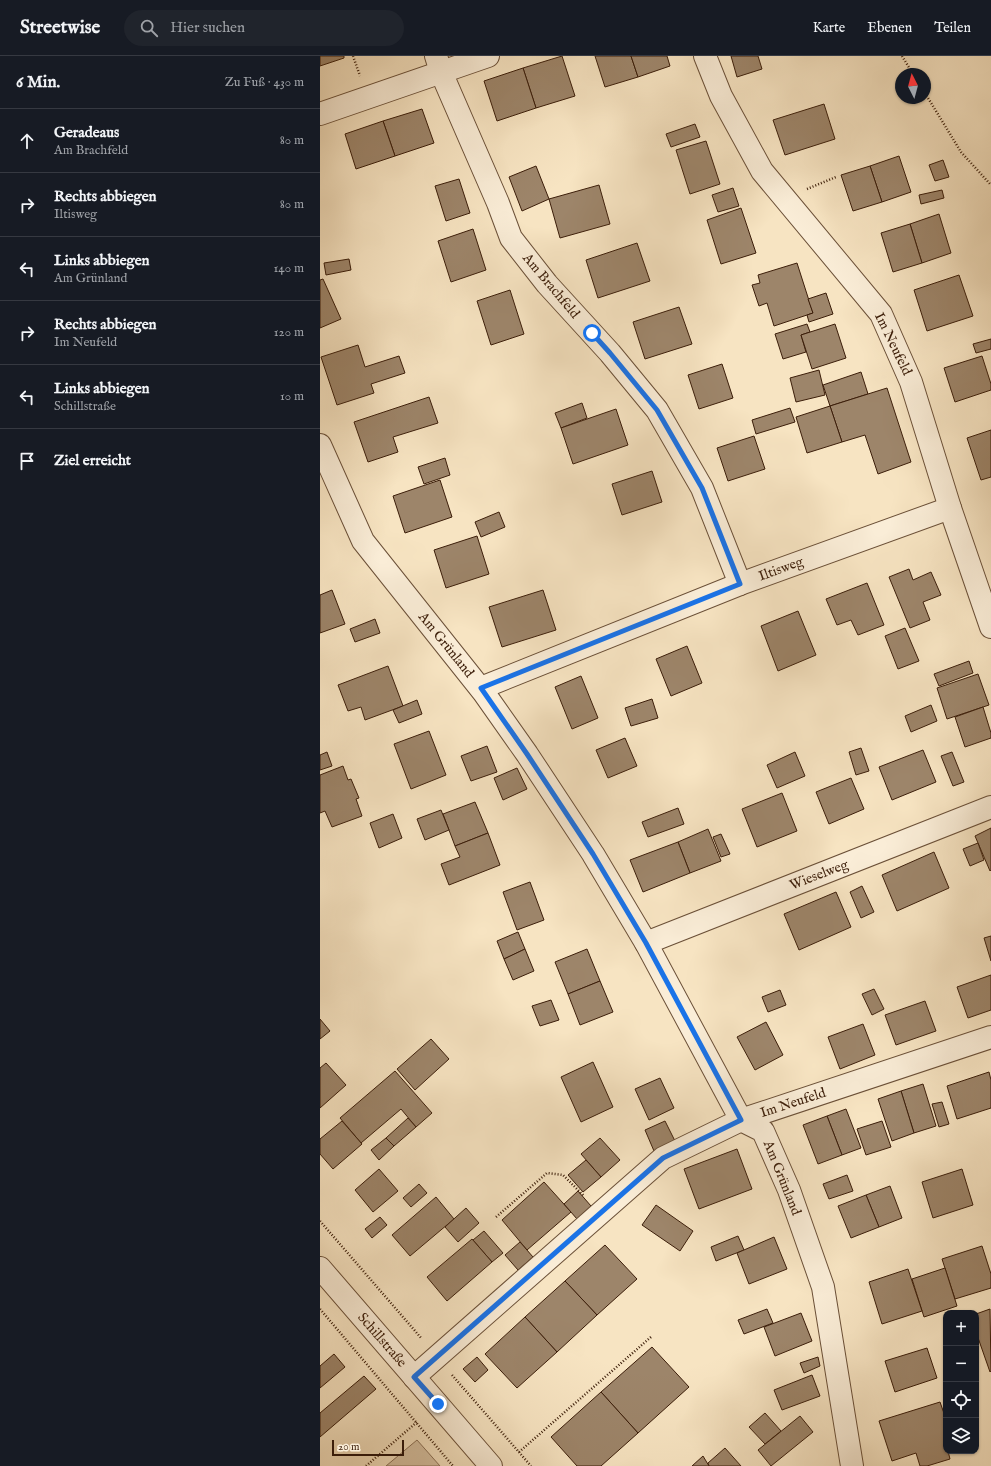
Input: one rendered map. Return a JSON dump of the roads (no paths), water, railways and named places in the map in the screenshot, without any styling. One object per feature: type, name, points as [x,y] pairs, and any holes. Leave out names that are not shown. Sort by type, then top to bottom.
[{"type":"street","points":[[320,114],[439,64],[488,56]]},
{"type":"street","name":"Im Neufeld","points":[[705,56],[721,96],[762,171],[881,314],[912,382],[950,508],[991,627]]},
{"type":"street","name":"Am Brachfeld","points":[[439,64],[498,203],[511,238],[547,284],[610,353],[657,410],[702,488],[740,584]]},
{"type":"street","name":"Am Grünland","points":[[320,445],[363,540],[481,688],[527,754],[593,854],[646,943],[741,1120],[763,1131],[789,1190],[823,1288],[852,1466]]},
{"type":"street","name":"Iltisweg","points":[[481,688],[740,584],[950,508]]},
{"type":"street","name":"Wieselweg","points":[[646,943],[991,807]]},
{"type":"street","name":"Im Neufeld","points":[[414,1377],[663,1158],[741,1120],[991,1037]]},
{"type":"street","name":"Schillstraße","points":[[320,1268],[492,1466]]}]
